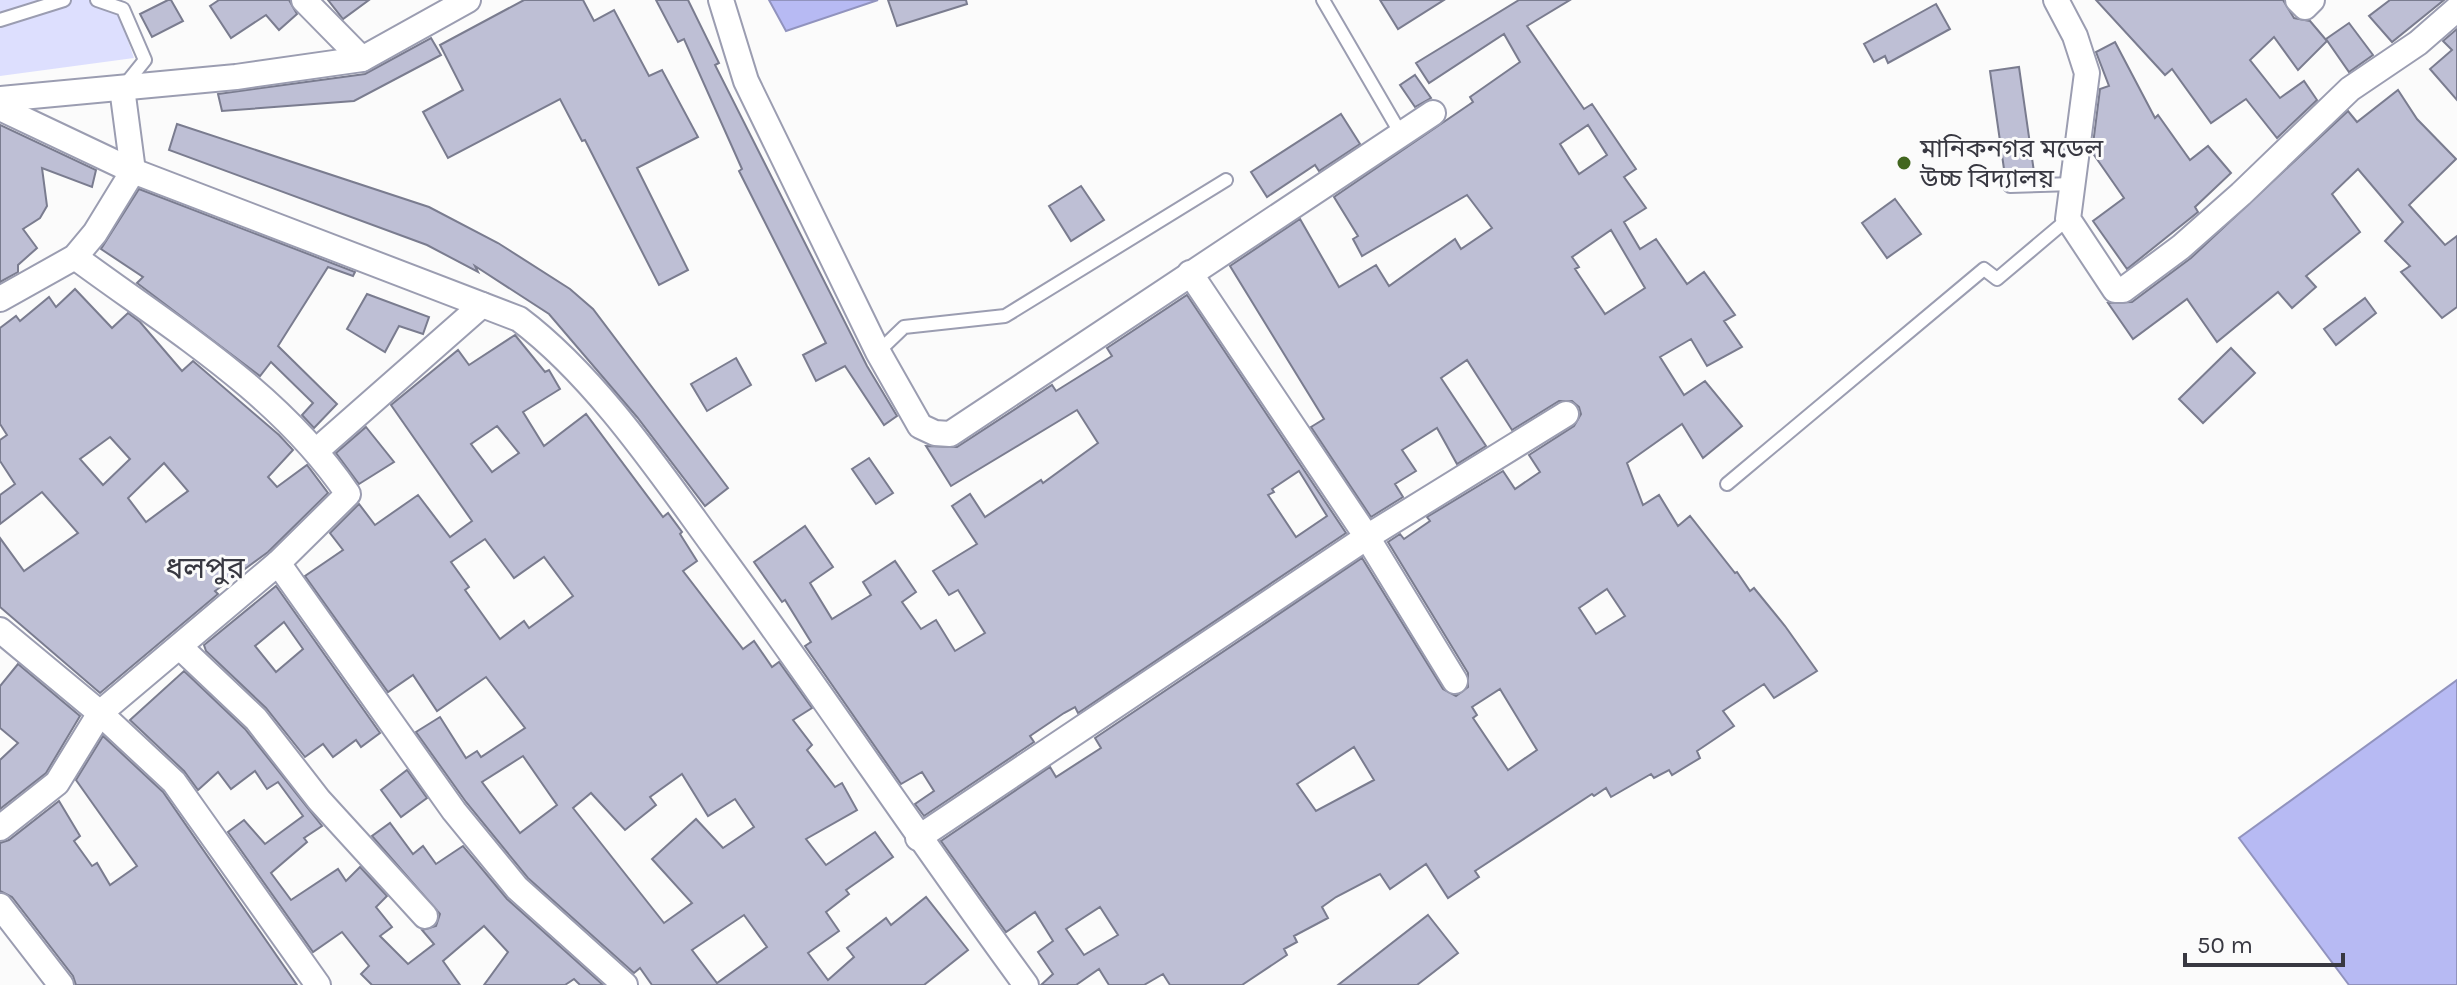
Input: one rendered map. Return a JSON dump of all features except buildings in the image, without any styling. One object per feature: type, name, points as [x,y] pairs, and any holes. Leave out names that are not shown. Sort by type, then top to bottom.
[{"type":"street","points":[[304,0],[362,59]]},
{"type":"street","points":[[0,99],[236,77],[362,59],[468,0]]},
{"type":"street","points":[[721,0],[746,81],[878,352],[920,426],[935,433],[950,434],[1433,113]]},
{"type":"street","points":[[2056,0],[2075,36],[2087,73],[2068,219],[2115,290],[2123,290],[2181,247],[2350,89],[2418,43],[2457,9]]},
{"type":"street","points":[[2298,0],[2305,7],[2312,0]]},
{"type":"street","points":[[0,299],[75,257],[95,233],[133,171],[122,88]]},
{"type":"street","points":[[0,108],[133,171],[519,319],[552,344],[628,433],[801,665],[918,838],[1026,985]]},
{"type":"street","points":[[0,828],[57,783],[100,713],[181,648],[278,563],[348,494],[316,451],[256,390],[75,257]]},
{"type":"street","points":[[1190,273],[1367,537],[1455,681]]},
{"type":"street","points":[[316,451],[482,305]]},
{"type":"street","points":[[918,838],[1367,537],[1566,414]]},
{"type":"street","points":[[278,563],[454,811],[517,888],[625,985]]},
{"type":"street","points":[[0,630],[100,713],[174,782],[318,985]]},
{"type":"street","points":[[181,648],[256,719],[319,800],[425,916]]},
{"type":"street","points":[[0,906],[61,985]]},
{"type":"lane","points":[[0,20],[64,0]]},
{"type":"lane","points":[[97,0],[123,9],[145,60],[122,88]]},
{"type":"lane","points":[[1323,0],[1401,134]]},
{"type":"lane","points":[[878,352],[904,327],[1005,316],[1226,180]]},
{"type":"lane","points":[[2010,186],[2074,184]]},
{"type":"lane","points":[[1727,484],[1984,269],[1997,279],[2068,219]]},
{"type":"shaded area","points":[[0,0],[114,0],[134,58],[0,76]]},
{"type":"water","points":[[769,0],[878,0],[786,31]]},
{"type":"water","points":[[2457,680],[2457,985],[2349,985],[2239,838]]},
{"type":"place","name":"মানিকনগর মডেল উচ্চ বিদ্যালয়","points":[[1904,163]]},
{"type":"district","name":"ধলপুর","points":[[205,568]]}]
